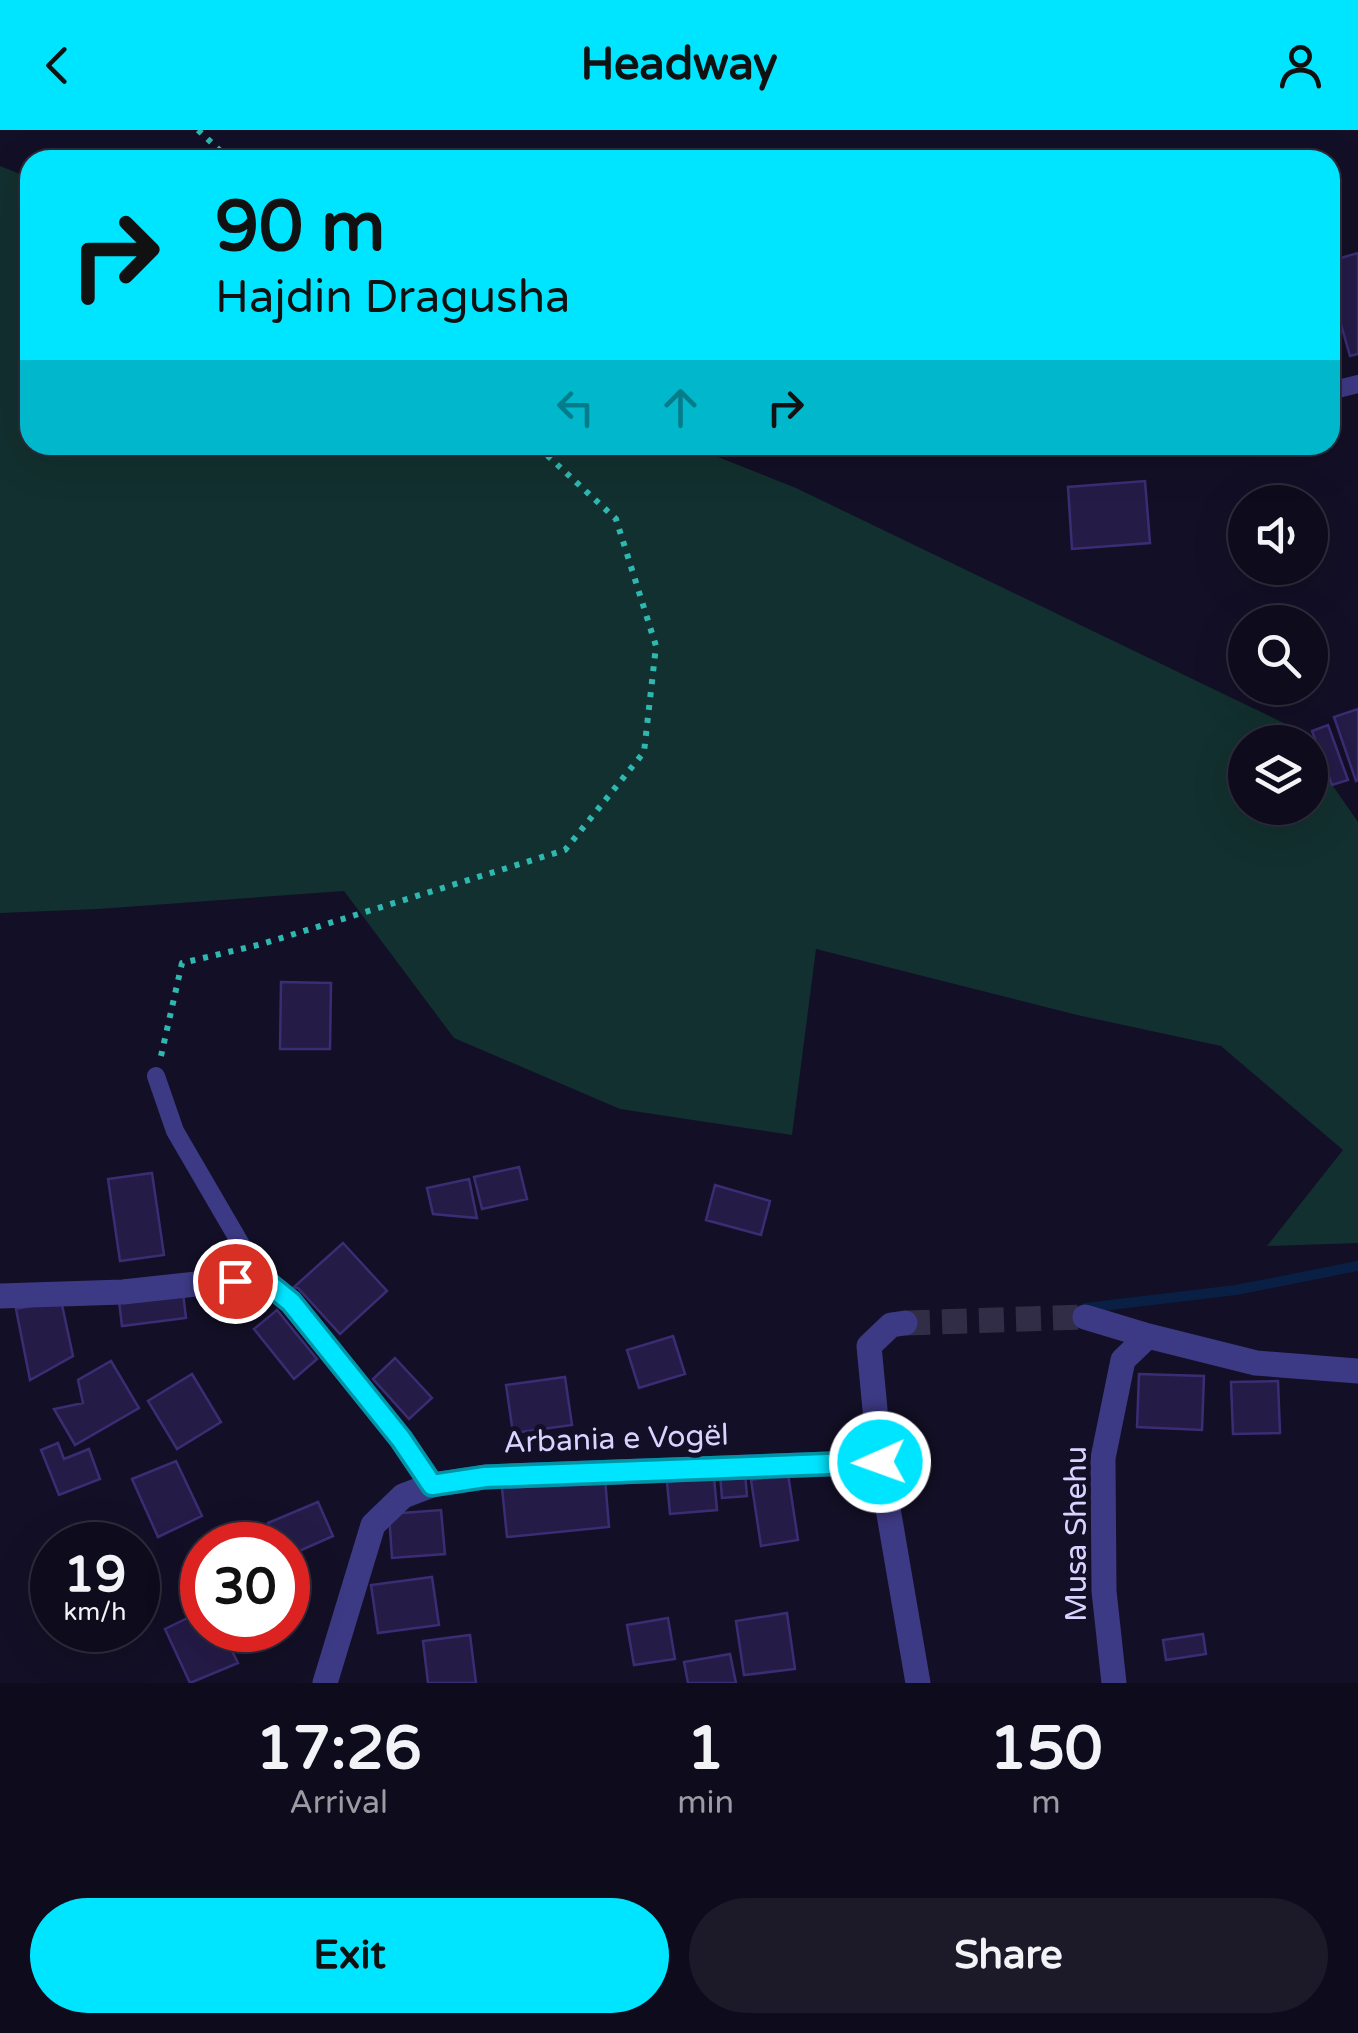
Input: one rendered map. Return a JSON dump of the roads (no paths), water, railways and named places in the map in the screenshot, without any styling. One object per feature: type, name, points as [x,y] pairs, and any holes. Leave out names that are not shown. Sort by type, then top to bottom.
[{"type":"street","points":[[0,1296],[123,1292],[260,1277],[291,1302],[401,1439],[432,1485]]},
{"type":"street","points":[[1084,1317],[1256,1363],[1358,1371]]},
{"type":"street","points":[[905,1323],[892,1325],[868,1346],[880,1462],[918,1683]]},
{"type":"street","name":"Musa Shehu","points":[[1114,1683],[1104,1590],[1102,1458],[1124,1360],[1148,1336]]},
{"type":"street","name":"Arbania e Vogël","points":[[325,1683],[374,1525],[403,1496],[432,1485],[485,1477],[880,1462]]},
{"type":"lane","points":[[156,1076],[174,1130],[260,1277]]},
{"type":"waterway","points":[[1085,1308],[1236,1290],[1358,1266]]},
{"type":"tunnel","points":[[905,1323],[1085,1317]]}]
